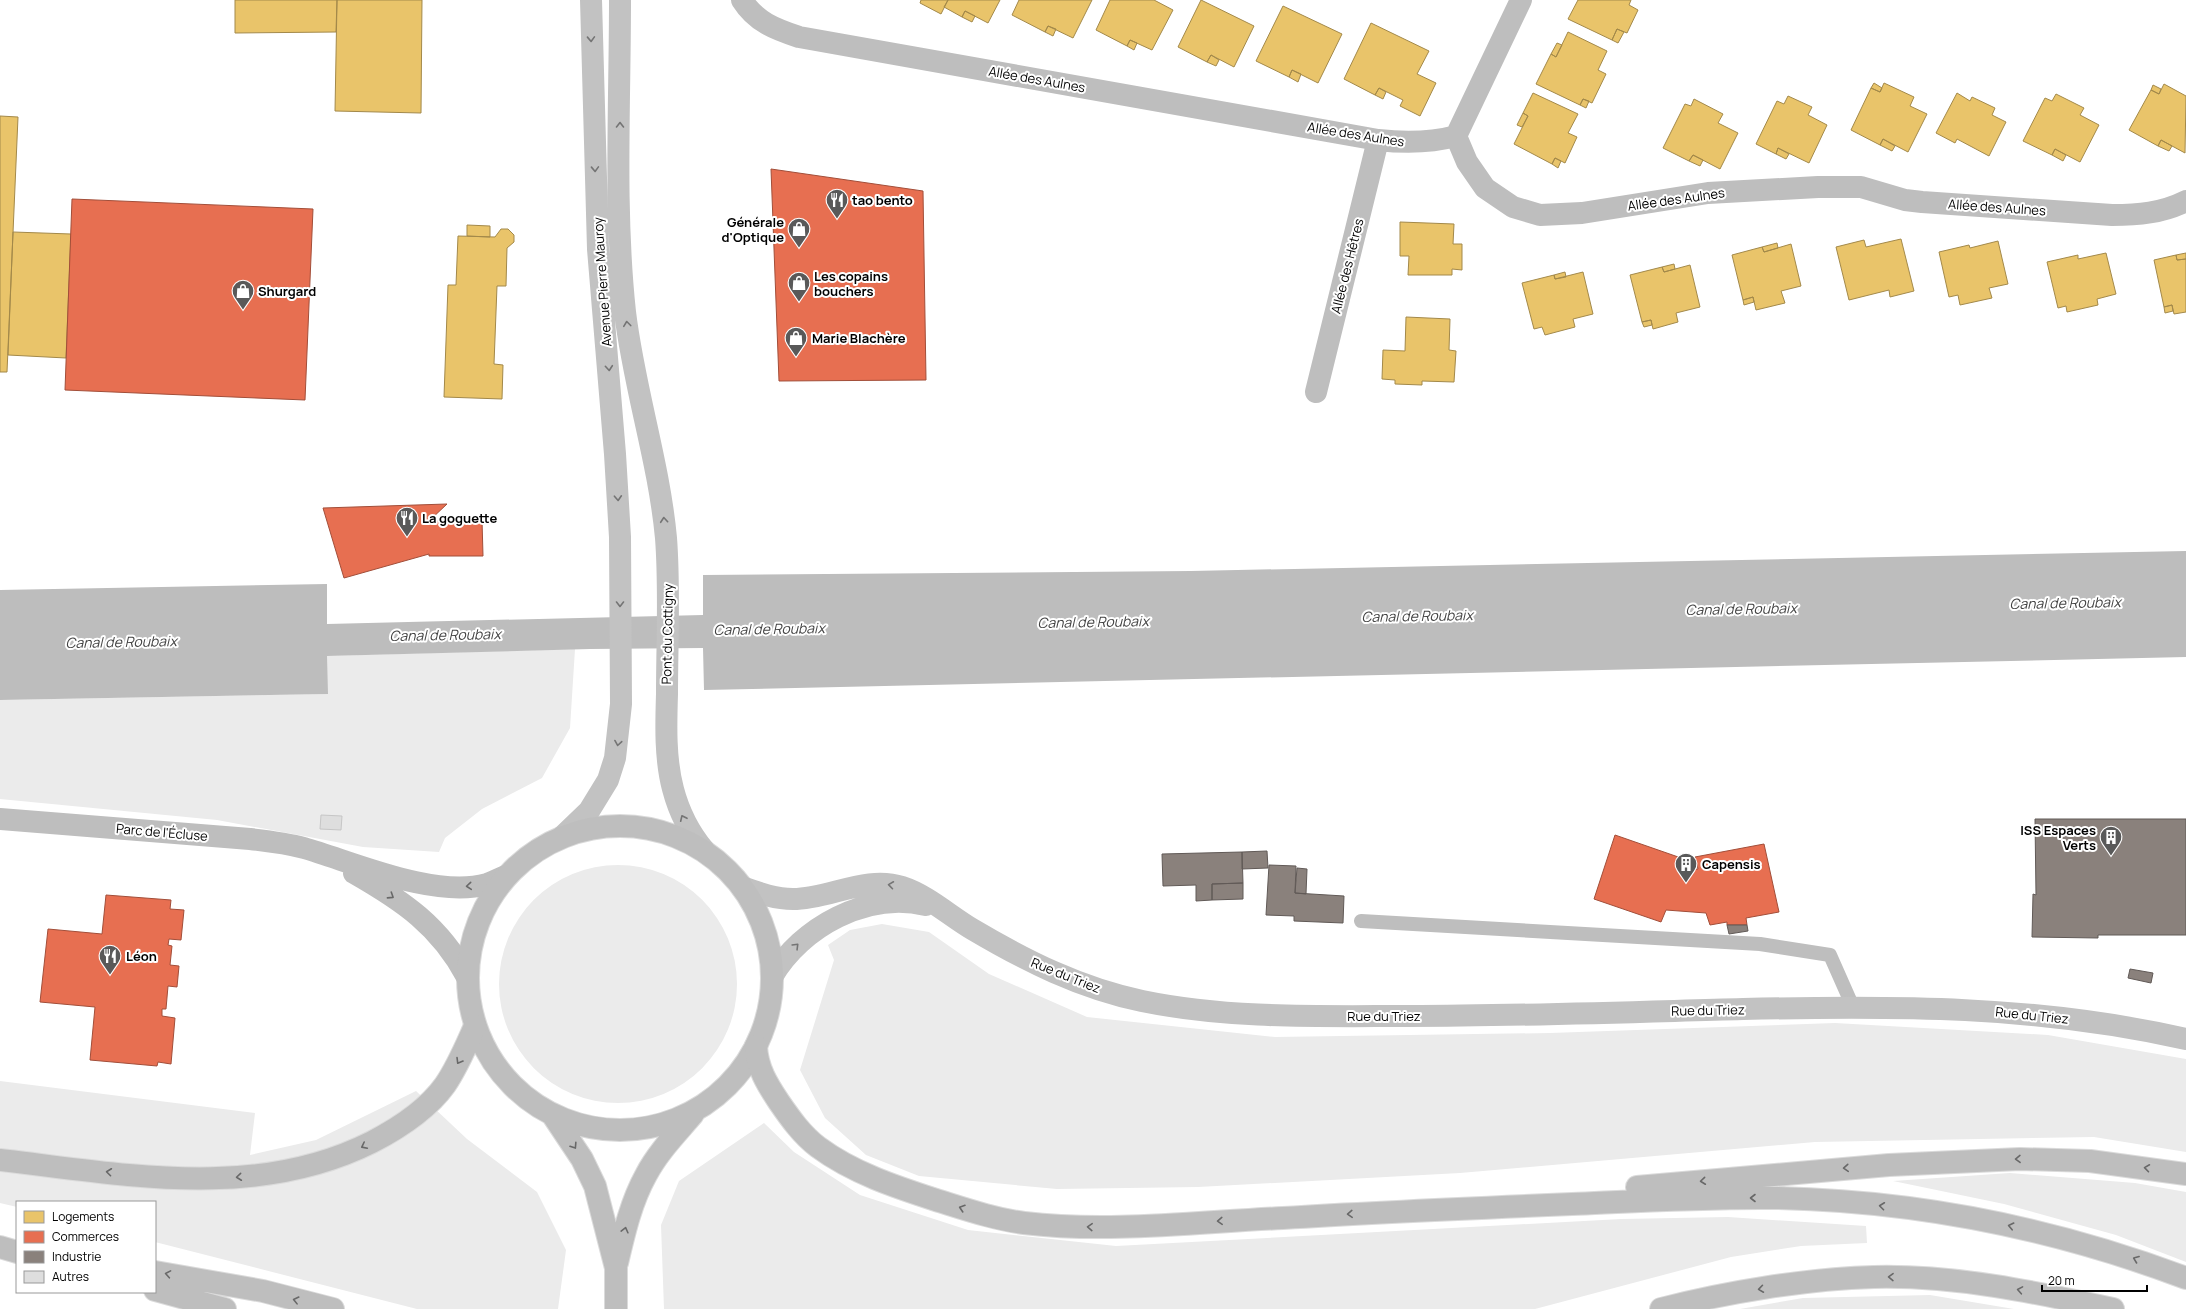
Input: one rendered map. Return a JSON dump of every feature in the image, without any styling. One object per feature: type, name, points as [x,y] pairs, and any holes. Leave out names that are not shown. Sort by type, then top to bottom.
[{"type":"main road","name":"Avenue Pierre Mauroy","points":[[564,836],[589,811],[608,780],[615,758],[621,704],[620,565],[616,454],[598,250],[590,0]]},
{"type":"main road","name":"Avenue Pierre Mauroy","points":[[620,0],[620,259],[632,366],[663,504],[667,559]]},
{"type":"main road","name":"Allée des Aulnes","points":[[742,0],[749,11],[761,22],[799,37],[1378,140],[1400,143],[1420,142],[1441,140],[1456,136],[1469,166],[1485,188],[1513,207],[1540,215],[1582,212],[1708,193],[1818,187],[1861,187],[1905,200],[1922,202],[2112,215],[2160,211],[2186,201]]},
{"type":"main road","points":[[1456,136],[1521,0]]},
{"type":"main road","name":"Allée des Hêtres","points":[[1316,392],[1378,140]]},
{"type":"main road","name":"Pont du Cottigny","points":[[667,559],[666,709],[667,744],[672,787],[686,825],[704,850]]},
{"type":"main road","name":"Parc de l'Écluse","points":[[0,819],[250,839],[286,844],[322,854]]},
{"type":"main road","points":[[616,1309],[616,1268],[627,1222],[646,1175],[660,1153],[697,1110],[737,1076],[756,1046],[768,1013],[772,977],[767,939],[761,921],[742,887],[718,861],[704,850],[671,834],[635,826],[599,827],[564,836],[536,850],[506,876],[493,893],[474,933],[469,955],[468,993],[475,1026],[484,1048],[508,1080],[531,1101],[552,1114],[571,1122],[592,1128],[635,1130],[657,1126],[697,1110]]},
{"type":"main road","points":[[322,854],[363,869],[437,885],[466,887],[486,884],[506,876]]},
{"type":"main road","points":[[322,854],[374,885],[433,927],[458,960],[468,977]]},
{"type":"main road","name":"Rue du Triez","points":[[742,887],[767,895],[795,899],[876,884],[891,884],[903,887],[1010,951],[1067,979],[1142,1001],[1199,1009],[1310,1015],[1479,1016],[1852,1007],[1972,1009],[2031,1014],[2123,1026],[2186,1039]]},
{"type":"main road","name":"Rue du Triez","points":[[772,977],[780,964],[798,943],[809,934],[840,917],[875,904],[897,902],[938,908]]},
{"type":"main road","points":[[0,1160],[140,1176],[189,1178],[232,1178],[280,1173],[320,1163],[354,1151],[388,1133],[411,1118],[445,1085],[463,1054],[475,1026]]},
{"type":"main road","points":[[756,1046],[756,1057],[765,1081],[797,1127],[816,1146],[856,1170],[901,1188],[974,1212],[1026,1223],[1098,1228],[1389,1212],[1693,1198],[1779,1198],[1870,1204],[1937,1213],[2023,1228],[2127,1256],[2186,1278]]},
{"type":"main road","points":[[552,1114],[582,1158],[592,1179],[600,1202],[616,1268]]},
{"type":"main road","points":[[1389,1212],[1751,1176],[1904,1164],[2020,1159],[2090,1161],[2186,1174]]},
{"type":"main road","points":[[156,1272],[263,1291],[334,1309]]},
{"type":"main road","points":[[1661,1309],[1760,1289],[1873,1277],[1940,1280],[2013,1289],[2113,1309]]},
{"type":"main road","points":[[156,1290],[225,1309]]},
{"type":"lane","points":[[1361,921],[1760,944],[1830,955],[1852,1007]]},
{"type":"shaded area","points":[[575,649],[570,728],[542,778],[482,809],[445,838],[439,852],[363,847],[217,820],[0,799],[0,700],[327,694],[327,656]]},
{"type":"shaded area","points":[[618,865],[641,867],[663,874],[684,885],[702,900],[717,918],[728,939],[735,961],[737,984],[735,1007],[728,1029],[717,1050],[702,1068],[684,1083],[663,1094],[641,1101],[618,1103],[595,1101],[573,1094],[552,1083],[534,1068],[519,1050],[508,1029],[501,1007],[499,984],[501,961],[508,939],[519,918],[534,900],[552,885],[573,874],[595,867]]},
{"type":"shaded area","points":[[882,924],[929,932],[989,974],[1087,1017],[1275,1037],[1550,1033],[1835,1023],[2048,1035],[2186,1059],[2186,1152],[2094,1137],[1815,1142],[1460,1173],[1198,1187],[1057,1189],[919,1176],[866,1155],[825,1118],[800,1070],[834,960],[828,945],[850,930]]},
{"type":"shaded area","points":[[0,1081],[255,1113],[250,1155],[316,1140],[416,1091],[467,1139],[537,1192],[566,1250],[558,1309],[417,1309],[156,1242],[156,1201],[16,1201],[16,1207],[0,1203]]},
{"type":"shaded area","points":[[764,1123],[794,1152],[860,1195],[968,1230],[1116,1246],[1621,1219],[1728,1217],[1866,1226],[1867,1243],[1801,1246],[1731,1257],[1535,1309],[664,1309],[661,1225],[679,1181]]},
{"type":"shaded area","points":[[2010,1173],[2135,1183],[2186,1192],[2186,1262],[2116,1235],[2004,1204],[1893,1181]]},
{"type":"shaded area","points":[[1930,1295],[2014,1309],[1740,1309],[1803,1298]]},
{"type":"water","name":"Canal de Roubaix","points":[[2186,551],[2186,657],[704,690],[703,648],[590,649],[327,656],[328,694],[0,700],[0,590],[327,584],[327,624],[703,615],[703,575],[1191,571]]},
{"type":"building: Logements","points":[[235,0],[337,0],[336,32],[235,33]]},
{"type":"building: Logements","points":[[337,0],[422,0],[421,113],[335,111]]},
{"type":"building: Logements","points":[[921,0],[948,0],[941,14],[920,3]]},
{"type":"building: Logements","points":[[948,0],[1000,0],[988,23],[965,11],[962,17],[944,7]]},
{"type":"building: Logements","points":[[1019,0],[1092,0],[1073,38],[1048,26],[1045,32],[1012,15]]},
{"type":"building: Logements","points":[[1110,0],[1154,0],[1173,10],[1152,50],[1130,40],[1127,46],[1096,30]]},
{"type":"building: Logements","points":[[1201,0],[1254,26],[1234,67],[1211,55],[1207,62],[1178,47]]},
{"type":"building: Logements","points":[[1578,0],[1631,0],[1629,5],[1638,10],[1627,33],[1617,29],[1612,40],[1568,19]]},
{"type":"building: Logements","points":[[1283,6],[1342,34],[1318,83],[1292,70],[1289,77],[1256,61]]},
{"type":"building: Logements","points":[[965,11],[975,16],[972,22],[962,17]]},
{"type":"building: Logements","points":[[1371,23],[1429,51],[1417,74],[1436,83],[1420,116],[1400,106],[1403,100],[1379,88],[1375,95],[1344,79]]},
{"type":"building: Logements","points":[[1048,26],[1056,29],[1053,36],[1045,32]]},
{"type":"building: Logements","points":[[1617,29],[1624,32],[1618,43],[1612,40]]},
{"type":"building: Logements","points":[[1568,32],[1607,51],[1598,70],[1606,74],[1592,103],[1583,99],[1580,105],[1536,84],[1551,54],[1556,57]]},
{"type":"building: Logements","points":[[1130,40],[1137,43],[1134,50],[1127,46]]},
{"type":"building: Logements","points":[[1557,43],[1562,45],[1556,57],[1551,54]]},
{"type":"building: Logements","points":[[1211,55],[1219,60],[1216,66],[1207,62]]},
{"type":"building: Logements","points":[[1292,70],[1301,74],[1298,82],[1289,77]]},
{"type":"building: Logements","points":[[1874,83],[1882,88],[1880,92],[1871,88]]},
{"type":"building: Logements","points":[[1884,83],[1914,97],[1910,106],[1927,114],[1908,152],[1883,139],[1880,145],[1851,130],[1871,88],[1880,92]]},
{"type":"building: Logements","points":[[2164,84],[2186,96],[2185,153],[2161,140],[2158,146],[2129,130],[2151,90],[2159,94]]},
{"type":"building: Logements","points":[[2153,85],[2161,89],[2159,94],[2151,90]]},
{"type":"building: Logements","points":[[1379,88],[1386,92],[1383,99],[1375,95]]},
{"type":"building: Logements","points":[[1533,93],[1578,114],[1568,133],[1577,137],[1565,163],[1555,158],[1552,164],[1514,144],[1528,116],[1523,113]]},
{"type":"building: Logements","points":[[1957,93],[1970,101],[1972,97],[1995,108],[1992,115],[2006,122],[1989,156],[1957,139],[1955,143],[1936,133]]},
{"type":"building: Logements","points":[[2056,94],[2084,108],[2080,115],[2099,125],[2080,162],[2055,149],[2052,155],[2023,141],[2045,98],[2052,101]]},
{"type":"building: Logements","points":[[1788,96],[1812,107],[1808,115],[1827,125],[1809,163],[1778,148],[1776,154],[1756,144],[1777,101],[1784,104]]},
{"type":"building: Logements","points":[[1583,99],[1589,101],[1586,108],[1580,105]]},
{"type":"building: Logements","points":[[1694,99],[1723,114],[1718,123],[1738,133],[1720,169],[1693,155],[1689,161],[1663,148],[1685,104],[1691,106]]},
{"type":"building: Logements","points":[[1523,113],[1528,116],[1522,127],[1517,125]]},
{"type":"building: Logements","points":[[0,116],[18,117],[7,372],[0,372]]},
{"type":"building: Logements","points":[[1883,139],[1895,146],[1892,151],[1880,145]]},
{"type":"building: Logements","points":[[2161,140],[2172,146],[2169,151],[2158,146]]},
{"type":"building: Logements","points":[[1778,148],[1789,154],[1786,159],[1776,154]]},
{"type":"building: Logements","points":[[2055,149],[2066,155],[2063,161],[2052,155]]},
{"type":"building: Logements","points":[[1693,155],[1703,160],[1700,166],[1689,161]]},
{"type":"building: Logements","points":[[1555,158],[1561,161],[1558,168],[1552,164]]},
{"type":"building: Logements","points":[[1400,222],[1454,224],[1453,244],[1462,244],[1462,270],[1452,269],[1452,275],[1408,275],[1409,256],[1400,256]]},
{"type":"building: Logements","points":[[467,225],[490,226],[490,237],[467,236]]},
{"type":"building: Logements","points":[[501,229],[508,229],[514,235],[514,242],[507,248],[506,286],[497,286],[494,364],[503,365],[502,399],[444,397],[448,285],[456,285],[458,236],[495,237]]},
{"type":"building: Logements","points":[[13,232],[71,234],[66,358],[8,355]]},
{"type":"building: Logements","points":[[1901,239],[1914,291],[1890,297],[1889,290],[1849,300],[1836,247],[1864,240],[1866,247]]},
{"type":"building: Logements","points":[[1998,241],[2008,284],[1989,288],[1992,298],[1960,305],[1958,295],[1949,297],[1939,252],[1969,245],[1970,248]]},
{"type":"building: Logements","points":[[1777,243],[1778,248],[1764,252],[1762,247]]},
{"type":"building: Logements","points":[[1791,244],[1801,286],[1781,291],[1785,303],[1756,310],[1753,297],[1743,300],[1732,255],[1762,247],[1764,252]]},
{"type":"building: Logements","points":[[2106,253],[2116,294],[2097,299],[2098,305],[2067,312],[2066,306],[2058,308],[2047,262],[2078,255],[2078,259]]},
{"type":"building: Logements","points":[[2186,253],[2186,259],[2177,260],[2176,255]]},
{"type":"building: Logements","points":[[2176,255],[2177,260],[2186,259],[2186,312],[2174,314],[2172,305],[2164,307],[2154,260]]},
{"type":"building: Logements","points":[[1674,264],[1675,269],[1664,272],[1662,267]]},
{"type":"building: Logements","points":[[1690,265],[1700,307],[1676,313],[1678,322],[1653,329],[1651,320],[1642,322],[1630,275],[1662,267],[1664,272]]},
{"type":"building: Logements","points":[[1565,272],[1566,277],[1555,279],[1554,275]]},
{"type":"building: Logements","points":[[1583,272],[1593,314],[1573,319],[1575,327],[1545,335],[1542,327],[1534,329],[1522,283],[1554,275],[1555,279]]},
{"type":"building: Logements","points":[[1753,297],[1754,302],[1744,305],[1743,300]]},
{"type":"building: Logements","points":[[2172,305],[2173,311],[2165,313],[2164,307]]},
{"type":"building: Logements","points":[[1406,317],[1450,319],[1449,350],[1456,351],[1454,382],[1422,381],[1422,385],[1395,384],[1395,380],[1382,379],[1383,350],[1405,351]]},
{"type":"building: Logements","points":[[1651,320],[1652,325],[1644,327],[1642,322]]},
{"type":"building: Commerces","points":[[771,169],[923,191],[926,380],[779,381]]},
{"type":"building: Commerces","points":[[72,199],[313,209],[305,400],[65,390]]},
{"type":"building: Commerces","name":"La goguette","points":[[447,504],[429,521],[482,520],[483,556],[429,556],[429,554],[344,578],[323,508]]},
{"type":"building: Commerces","name":"Capensis","points":[[1615,835],[1684,859],[1680,869],[1698,869],[1695,857],[1764,844],[1779,912],[1746,918],[1747,925],[1727,925],[1727,922],[1710,925],[1706,913],[1666,910],[1661,922],[1594,899]]},
{"type":"building: Commerces","name":"Léon","points":[[106,895],[171,900],[170,909],[184,910],[181,940],[169,939],[168,945],[172,946],[170,965],[179,966],[177,987],[168,986],[166,1009],[162,1009],[162,1016],[175,1018],[171,1064],[158,1062],[157,1066],[90,1060],[95,1007],[40,1002],[48,929],[102,934]]},
{"type":"building: Industrie","name":"ISS Espaces Verts","points":[[2035,819],[2186,819],[2186,935],[2098,935],[2098,938],[2032,937],[2033,894],[2036,895]]},
{"type":"building: Industrie","points":[[1267,851],[1268,868],[1242,869],[1242,852]]},
{"type":"building: Industrie","points":[[1242,852],[1243,883],[1212,884],[1212,900],[1196,901],[1196,885],[1163,886],[1162,854]]},
{"type":"building: Industrie","points":[[1269,865],[1296,866],[1295,893],[1344,896],[1343,923],[1294,921],[1294,916],[1266,915]]},
{"type":"building: Industrie","points":[[1297,868],[1307,869],[1306,894],[1295,893]]},
{"type":"building: Industrie","points":[[1243,883],[1243,899],[1212,900],[1212,884]]},
{"type":"building: Industrie","points":[[1727,925],[1747,925],[1748,931],[1729,934]]},
{"type":"building: Industrie","points":[[2130,969],[2153,973],[2151,983],[2128,978]]},
{"type":"building: Autres","points":[[321,815],[342,816],[341,830],[320,829]]},
{"type":"place","name":"tao bento","points":[[837,220]]},
{"type":"place","name":"Générale d'Optique","points":[[799,248]]},
{"type":"place","name":"Les copains bouchers","points":[[799,302]]},
{"type":"place","name":"Shurgard","points":[[243,310]]},
{"type":"place","name":"Marie Blachère","points":[[796,358]]},
{"type":"place","name":"La goguette","points":[[407,538]]},
{"type":"place","name":"ISS Espaces Verts","points":[[2111,856]]},
{"type":"place","name":"Capensis","points":[[1686,884]]},
{"type":"place","name":"Léon","points":[[110,976]]}]
